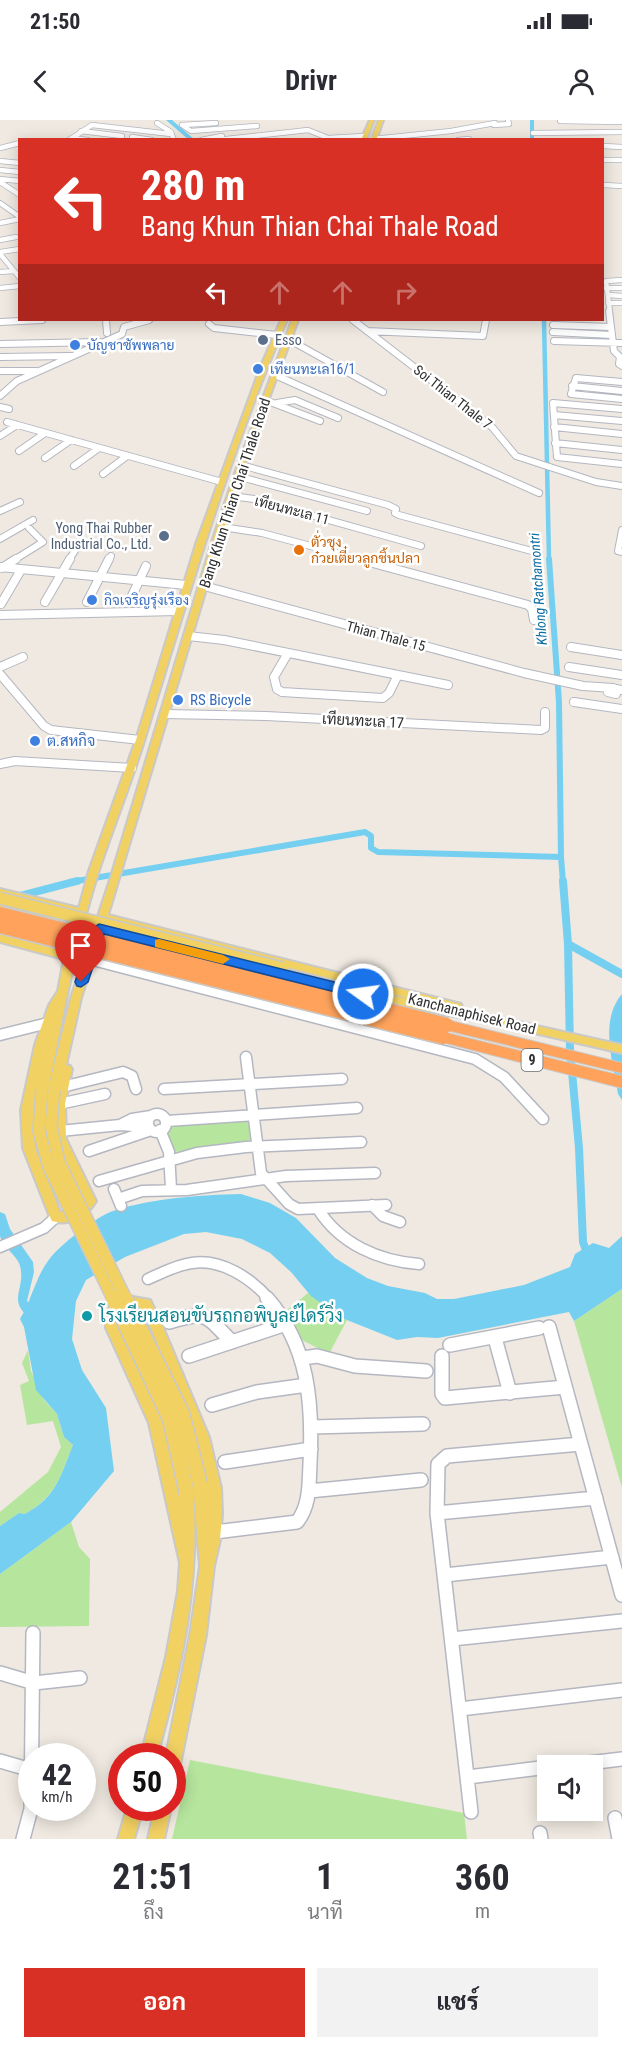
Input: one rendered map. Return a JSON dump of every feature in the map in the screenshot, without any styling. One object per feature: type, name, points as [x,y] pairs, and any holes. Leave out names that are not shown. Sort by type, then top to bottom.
[{"type":"highway","name":"Kanchanaphisek Road","points":[[2,901],[622,1068]]},
{"type":"highway","name":"Kanchanaphisek Road","points":[[0,926],[622,1082]]},
{"type":"main road","points":[[372,120],[364,137],[373,138],[381,120]]},
{"type":"main road","name":"Bang Khun Thian Chai Thale Road","points":[[53,1089],[70,957],[94,871],[132,768],[186,585],[221,485],[284,321]]},
{"type":"main road","name":"Bang Khun Thian Chai Thale Road","points":[[176,1743],[196,1646],[207,1566],[193,1486],[161,1397],[75,1225],[45,1158],[39,1131],[76,1028],[76,998],[115,880],[231,495],[295,321]]},
{"type":"main road","points":[[221,485],[231,495]]},
{"type":"main road","points":[[216,499],[231,495]]},
{"type":"main road","points":[[140,740],[157,741]]},
{"type":"main road","points":[[2,901],[20,897],[83,912]]},
{"type":"main road","points":[[2,901],[504,1022]]},
{"type":"main road","points":[[2,901],[80,924]]},
{"type":"main road","points":[[103,917],[362,981],[504,1022]]},
{"type":"main road","points":[[99,928],[363,994],[547,1031],[622,1049]]},
{"type":"main road","points":[[0,938],[70,957]]},
{"type":"main road","points":[[53,1089],[59,1104],[60,1139],[90,1201],[85,1210],[67,1218],[56,1217],[29,1148],[27,1110],[48,1023],[57,996],[64,991]]},
{"type":"main road","points":[[187,1562],[156,1423],[112,1328],[112,1313],[121,1304],[133,1301],[145,1304],[148,1309],[199,1423],[215,1493],[215,1532],[207,1566]]},
{"type":"main road","name":"Bang Khun Thian Chai Thale Road","points":[[152,1743],[180,1635],[193,1486]]},
{"type":"main road","points":[[126,1839],[131,1821]]},
{"type":"main road","points":[[156,1839],[160,1821]]},
{"type":"street","points":[[176,122],[212,120]]},
{"type":"street","points":[[373,138],[509,124],[508,120]]},
{"type":"street","points":[[251,121],[256,126],[191,131],[181,126],[251,121]]},
{"type":"street","points":[[562,138],[560,121],[622,122]]},
{"type":"street","points":[[157,123],[173,138]]},
{"type":"street","points":[[122,128],[135,124],[143,131]]},
{"type":"street","points":[[72,138],[93,125],[171,134]]},
{"type":"street","points":[[150,132],[165,129]]},
{"type":"street","points":[[241,138],[290,134],[308,130],[328,138],[364,137]]},
{"type":"street","points":[[81,131],[122,136]]},
{"type":"street","points":[[533,133],[622,132]]},
{"type":"street","points":[[424,138],[424,136],[434,135]]},
{"type":"street","points":[[212,138],[222,136]]},
{"type":"street","points":[[132,137],[139,138]]},
{"type":"street","points":[[0,148],[18,144]]},
{"type":"street","points":[[604,146],[622,147]]},
{"type":"street","points":[[604,160],[622,160]]},
{"type":"street","points":[[0,161],[18,163]]},
{"type":"street","points":[[0,170],[18,172]]},
{"type":"street","points":[[0,180],[18,181]]},
{"type":"street","points":[[0,180],[18,194]]},
{"type":"street","points":[[9,188],[18,181]]},
{"type":"street","points":[[604,185],[622,186]]},
{"type":"street","points":[[9,188],[18,190]]},
{"type":"street","points":[[0,203],[18,216]]},
{"type":"street","points":[[0,223],[18,218]]},
{"type":"street","points":[[0,240],[16,237]]},
{"type":"street","points":[[18,249],[0,253],[18,276]]},
{"type":"street","points":[[0,262],[7,262]]},
{"type":"street","points":[[0,272],[14,271]]},
{"type":"street","points":[[622,280],[608,303],[614,351],[620,357],[619,364],[622,366]]},
{"type":"street","points":[[0,288],[18,286]]},
{"type":"street","points":[[608,303],[622,288]]},
{"type":"street","points":[[608,303],[622,296]]},
{"type":"street","points":[[608,303],[622,303]]},
{"type":"street","points":[[608,303],[622,319]]},
{"type":"street","points":[[608,303],[622,326]]},
{"type":"street","points":[[15,310],[15,321]]},
{"type":"street","points":[[0,322],[18,321]]},
{"type":"street","points":[[106,321],[107,333]]},
{"type":"street","points":[[0,396],[13,383],[122,334],[124,327],[145,321]]},
{"type":"street","name":"Soi Thian Thale 7","points":[[353,321],[492,427],[511,452],[531,463],[558,468],[596,482],[622,486]]},
{"type":"street","points":[[367,331],[483,336],[486,321]]},
{"type":"street","points":[[553,325],[573,322],[575,341]]},
{"type":"street","points":[[209,324],[214,328],[277,335]]},
{"type":"street","points":[[553,332],[622,334]]},
{"type":"street","points":[[288,339],[383,392]]},
{"type":"street","points":[[561,351],[557,341],[622,343]]},
{"type":"street","points":[[0,344],[103,342]]},
{"type":"street","points":[[585,342],[586,353]]},
{"type":"street","points":[[614,351],[622,352]]},
{"type":"street","points":[[0,357],[72,356]]},
{"type":"street","points":[[0,371],[38,372]]},
{"type":"street","points":[[275,375],[539,493]]},
{"type":"street","points":[[622,382],[576,378],[573,386],[573,395],[622,399]]},
{"type":"street","points":[[573,386],[622,391]]},
{"type":"street","points":[[266,400],[320,421]]},
{"type":"street","points":[[277,403],[296,400],[338,418]]},
{"type":"street","points":[[622,409],[553,403],[557,457],[622,464]]},
{"type":"street","points":[[585,406],[589,460]]},
{"type":"street","points":[[0,407],[9,409]]},
{"type":"street","points":[[554,415],[622,421]]},
{"type":"street","points":[[7,422],[221,485]]},
{"type":"street","points":[[0,436],[17,425]]},
{"type":"street","points":[[554,427],[622,434]]},
{"type":"street","points":[[19,451],[45,433]]},
{"type":"street","points":[[45,458],[70,440]]},
{"type":"street","points":[[555,443],[622,450]]},
{"type":"street","points":[[74,466],[99,448]]},
{"type":"street","points":[[103,474],[127,456]]},
{"type":"street","points":[[241,465],[388,505],[396,509],[396,514],[539,554]]},
{"type":"street","points":[[237,476],[368,511]]},
{"type":"street","name":"เทียนทะเล 11","points":[[231,495],[255,499],[416,547]]},
{"type":"street","points":[[2,512],[20,502]]},
{"type":"street","points":[[0,539],[33,520]]},
{"type":"street","points":[[222,527],[262,533],[528,605],[534,620]]},
{"type":"street","points":[[1,568],[43,542],[29,528]]},
{"type":"street","points":[[622,530],[618,551],[622,552]]},
{"type":"street","points":[[45,602],[76,549]]},
{"type":"street","points":[[87,602],[111,556]]},
{"type":"street","points":[[130,600],[146,566]]},
{"type":"street","points":[[1,568],[186,585]]},
{"type":"street","points":[[1,604],[21,570]]},
{"type":"street","name":"Thian Thale 15","points":[[204,586],[583,686],[588,690],[616,691]]},
{"type":"street","points":[[0,615],[178,611]]},
{"type":"street","points":[[188,636],[216,639],[448,685]]},
{"type":"street","points":[[571,647],[622,655]]},
{"type":"street","points":[[288,653],[274,677],[277,688],[282,692],[382,698],[389,693],[398,675]]},
{"type":"street","points":[[0,666],[23,657]]},
{"type":"street","points":[[569,667],[622,675]]},
{"type":"street","points":[[0,674],[44,726],[51,730],[140,740]]},
{"type":"street","points":[[611,708],[622,680]]},
{"type":"street","points":[[574,702],[622,709]]},
{"type":"street","points":[[214,714],[216,703]]},
{"type":"street","name":"เทียนทะเล 17","points":[[165,714],[214,714],[541,730],[545,728],[545,712]]},
{"type":"street","points":[[0,764],[15,761],[132,768]]},
{"type":"street","points":[[90,959],[475,1059],[495,1071],[517,1089],[543,1119]]},
{"type":"street","points":[[0,1035],[48,1023]]},
{"type":"street","points":[[246,1057],[256,1146],[265,1179],[289,1204],[298,1209],[386,1204]]},
{"type":"street","points":[[53,1089],[123,1072],[132,1076],[136,1089]]},
{"type":"street","points":[[164,1089],[342,1079]]},
{"type":"street","points":[[59,1104],[105,1094]]},
{"type":"street","points":[[89,1151],[153,1129],[167,1121],[357,1108]]},
{"type":"street","points":[[120,1125],[132,1119],[162,1115],[167,1121]]},
{"type":"street","points":[[151,1116],[147,1120],[169,1159],[171,1189]]},
{"type":"street","points":[[60,1131],[120,1125],[153,1129]]},
{"type":"street","points":[[99,1181],[169,1159],[256,1146],[361,1142]]},
{"type":"street","points":[[118,1198],[142,1191],[187,1190],[265,1179],[375,1173]]},
{"type":"street","points":[[372,1205],[383,1216],[400,1222]]},
{"type":"street","points":[[318,1209],[325,1222],[371,1253],[387,1260],[419,1264]]},
{"type":"street","points":[[2,1247],[22,1240],[44,1228],[56,1217]]},
{"type":"street","points":[[148,1278],[200,1262],[244,1276],[280,1312],[303,1358],[312,1427],[309,1491],[302,1517],[297,1522],[215,1532]]},
{"type":"street","points":[[169,1322],[194,1314],[205,1314],[232,1342]]},
{"type":"street","points":[[189,1356],[286,1324]]},
{"type":"street","points":[[450,1345],[544,1328],[565,1387],[622,1595]]},
{"type":"street","points":[[495,1338],[510,1393]]},
{"type":"street","points":[[303,1358],[317,1356],[355,1366],[426,1371]]},
{"type":"street","points":[[442,1356],[442,1394],[445,1398],[565,1387]]},
{"type":"street","points":[[212,1406],[257,1392],[306,1384]]},
{"type":"street","points":[[312,1427],[423,1424]]},
{"type":"street","points":[[471,1812],[436,1513],[438,1464],[441,1458],[581,1444]]},
{"type":"street","points":[[225,1462],[311,1449]]},
{"type":"street","points":[[309,1491],[421,1480]]},
{"type":"street","points":[[436,1513],[596,1498]]},
{"type":"street","points":[[445,1575],[612,1557]]},
{"type":"street","points":[[452,1639],[622,1621]]},
{"type":"street","points":[[32,1743],[33,1633]]},
{"type":"street","points":[[0,1673],[34,1683],[80,1678]]},
{"type":"street","points":[[460,1709],[622,1690]]},
{"type":"street","points":[[603,1761],[622,1759]]},
{"type":"street","points":[[0,1761],[18,1766]]},
{"type":"street","points":[[468,1777],[537,1768]]},
{"type":"street","points":[[615,1818],[619,1839]]},
{"type":"street","points":[[23,1839],[28,1821]]},
{"type":"green space","points":[[248,1121],[252,1143],[246,1144],[174,1152],[164,1132],[170,1125]]},
{"type":"green space","points":[[622,1289],[622,1488],[574,1321]]},
{"type":"green space","points":[[308,1293],[347,1320],[329,1354],[302,1340],[286,1311]]},
{"type":"green space","points":[[28,1350],[31,1371],[44,1400],[57,1414],[64,1437],[73,1445],[65,1467],[44,1500],[25,1514],[19,1513],[0,1526],[0,1512],[48,1472],[61,1447],[53,1421],[27,1425],[20,1385],[29,1381],[22,1363]]},
{"type":"green space","points":[[71,1522],[79,1547],[90,1559],[89,1626],[0,1627],[0,1574]]},
{"type":"green space","points":[[190,1760],[464,1813],[467,1839],[172,1839],[176,1821],[186,1821],[186,1778]]},
{"type":"water","points":[[622,994],[622,1100],[618,1094],[613,1069],[609,1029],[615,1005]]},
{"type":"water","points":[[241,1194],[270,1203],[296,1218],[335,1258],[367,1278],[388,1286],[425,1293],[437,1299],[454,1299],[524,1285],[570,1267],[575,1254],[593,1243],[609,1248],[622,1236],[622,1289],[574,1321],[569,1312],[438,1338],[417,1337],[397,1340],[342,1318],[311,1296],[291,1272],[270,1253],[242,1239],[206,1232],[184,1234],[125,1257],[86,1280],[76,1301],[72,1339],[82,1370],[106,1408],[114,1471],[71,1522],[0,1574],[0,1526],[19,1513],[25,1514],[36,1507],[51,1493],[61,1476],[73,1445],[64,1437],[57,1414],[36,1390],[24,1327],[20,1319],[44,1267],[68,1240],[97,1219],[113,1211],[160,1200]]},
{"type":"waterway","points":[[169,120],[191,138]]},
{"type":"waterway","name":"Khlong Ratchamontri","points":[[532,120],[532,138]]},
{"type":"waterway","name":"Khlong Ratchamontri","points":[[544,321],[549,560]]},
{"type":"waterway","name":"Khlong Ratchamontri","points":[[549,559],[559,702],[561,857]]},
{"type":"waterway","points":[[71,882],[365,832],[371,836],[371,848],[378,852],[561,857]]},
{"type":"waterway","points":[[561,857],[563,882]]},
{"type":"waterway","points":[[12,898],[77,881]]},
{"type":"waterway","points":[[563,881],[568,944]]},
{"type":"waterway","points":[[568,944],[622,974]]},
{"type":"waterway","points":[[568,944],[570,1050],[579,1148],[583,1242],[588,1256]]},
{"type":"waterway","points":[[0,1218],[3,1231],[26,1262],[27,1272],[20,1295],[22,1306],[28,1312],[40,1317]]},
{"type":"slow traffic","points":[[159,944],[223,959]]},
{"type":"place","name":"Esso","points":[[263,340]]},
{"type":"place","name":"บัญชาซัพพลาย","points":[[75,345]]},
{"type":"place","name":"เทียนทะเล16/1","points":[[258,369]]},
{"type":"place","name":"Yong Thai Rubber Industrial Co., Ltd.","points":[[164,536]]},
{"type":"place","name":"ตั่วซุง ก๋วยเตี๋ยวลูกชิ้นปลา","points":[[299,550]]},
{"type":"place","name":"กิจเจริญรุ่งเรือง","points":[[92,600]]},
{"type":"place","name":"RS Bicycle","points":[[178,700]]},
{"type":"place","name":"ต.สหกิจ","points":[[35,741]]},
{"type":"place","name":"โรงเรียนสอนขับรถกอพิบูลย์ไดร์วิ่ง","points":[[87,1316]]},
{"type":"route","points":[[81,982],[99,928],[363,994]]}]
